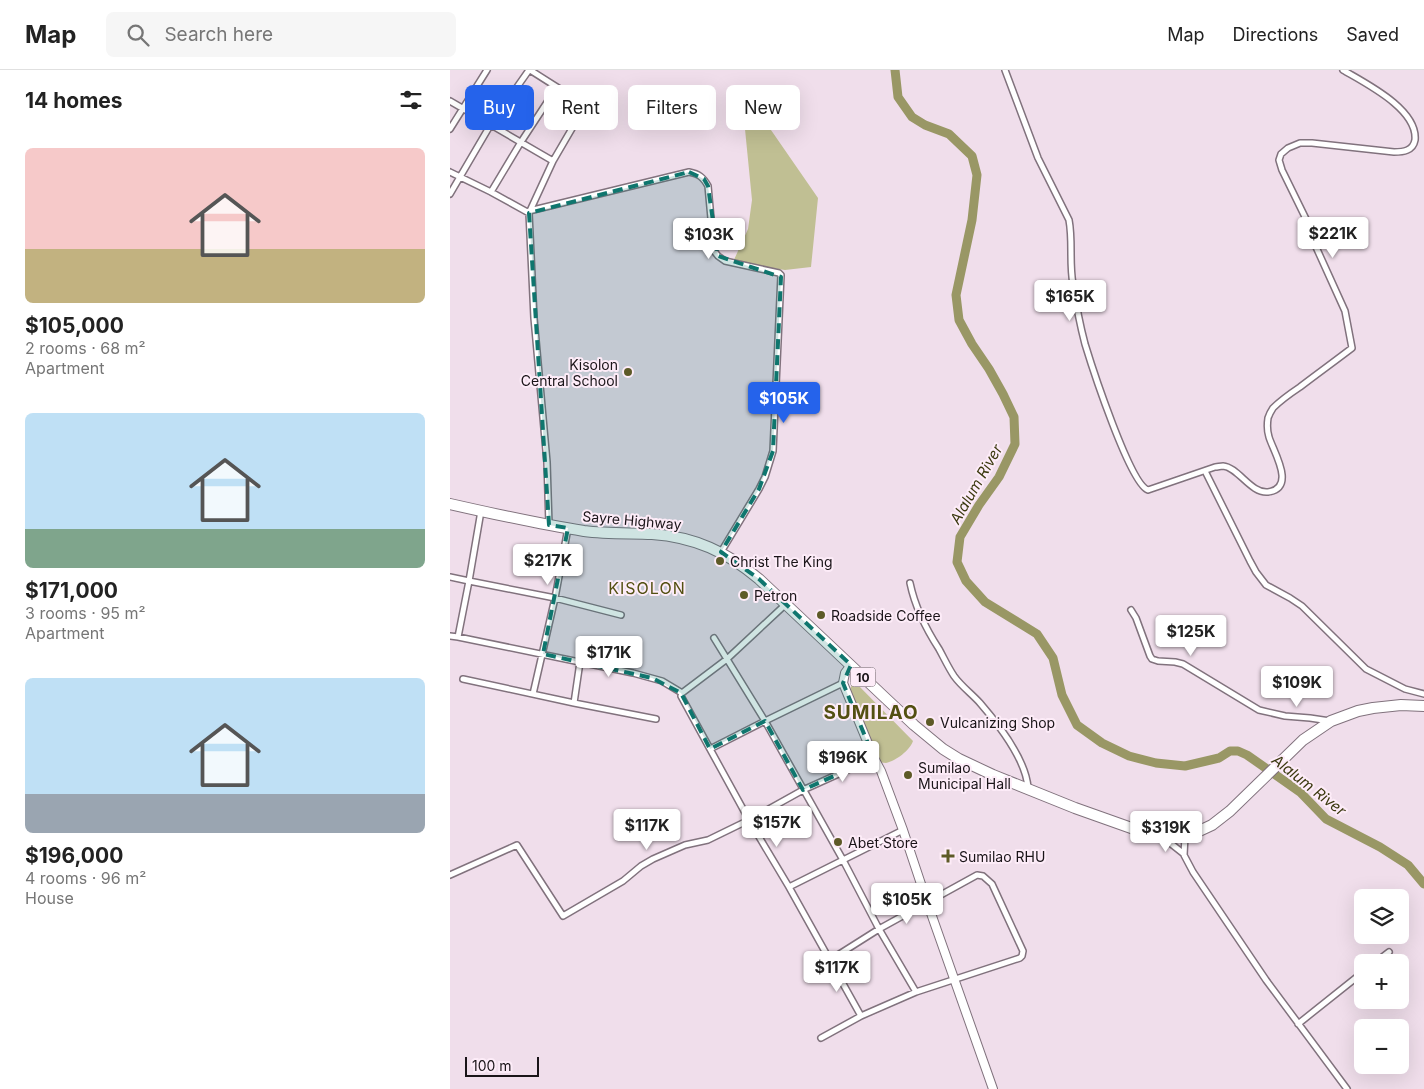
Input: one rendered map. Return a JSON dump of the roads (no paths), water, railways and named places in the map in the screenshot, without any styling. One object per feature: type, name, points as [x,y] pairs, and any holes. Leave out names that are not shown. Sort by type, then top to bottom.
[{"type":"highway","name":"Sayre Highway","points":[[450,504],[549,525],[593,532],[668,536],[693,541],[721,552],[745,567],[938,746],[977,768],[1139,832],[1171,838],[1204,829],[1219,820],[1304,740],[1331,721],[1358,711],[1387,706],[1424,706]]},
{"type":"street","points":[[450,129],[487,70]]},
{"type":"street","points":[[519,85],[530,70],[552,85]]},
{"type":"street","points":[[1005,70],[1038,158],[1068,220],[1071,230],[1072,283],[1085,343],[1127,458],[1143,487],[1148,490],[1215,467],[1224,466],[1258,490],[1270,492],[1279,487],[1283,474],[1268,436],[1268,416],[1272,409],[1288,396],[1352,348],[1345,311],[1282,170],[1279,160],[1281,154],[1288,148],[1300,143],[1402,152],[1409,150],[1413,146],[1415,139],[1406,115],[1396,104],[1343,70]]},
{"type":"street","points":[[450,101],[463,108]]},
{"type":"street","points":[[491,192],[544,108]]},
{"type":"street","points":[[450,194],[488,130]]},
{"type":"street","points":[[501,130],[553,161]]},
{"type":"street","points":[[549,525],[547,462],[534,318],[529,212],[553,161],[571,130]]},
{"type":"street","points":[[450,172],[529,212],[689,172],[698,174],[708,186],[714,251],[718,256],[725,261],[781,275],[773,451],[765,477],[721,552]]},
{"type":"street","points":[[1205,471],[1250,561],[1266,585],[1305,608],[1371,673],[1405,689],[1424,694]]},
{"type":"street","points":[[458,637],[481,511]]},
{"type":"street","points":[[532,694],[543,654],[568,528]]},
{"type":"street","points":[[450,577],[555,598],[621,615]]},
{"type":"street","points":[[910,584],[914,599],[934,641],[954,676],[980,703],[1016,752],[1028,780],[1028,789]]},
{"type":"street","points":[[682,693],[727,658],[786,604]]},
{"type":"street","points":[[1131,610],[1136,618],[1150,656],[1155,661],[1183,664],[1259,710],[1296,718],[1331,721]]},
{"type":"street","points":[[450,636],[634,673],[662,681],[682,693]]},
{"type":"street","points":[[714,638],[765,721],[843,860],[879,930],[916,992]]},
{"type":"street","points":[[574,704],[580,662]]},
{"type":"street","points":[[851,665],[845,673],[844,683],[881,771],[903,830],[993,1089]]},
{"type":"street","points":[[463,679],[574,704],[656,719]]},
{"type":"street","points":[[710,749],[844,683]]},
{"type":"street","points":[[682,693],[681,696],[749,820],[861,1016]]},
{"type":"street","points":[[450,875],[517,845],[563,916],[617,885],[653,859],[685,845],[708,840],[803,790],[874,758]]},
{"type":"street","points":[[789,887],[903,830]]},
{"type":"street","points":[[1160,836],[1184,854]]},
{"type":"street","points":[[1184,836],[1184,854],[1193,872],[1266,980],[1347,1089]]},
{"type":"street","points":[[821,1038],[861,1016],[916,992],[1020,958],[1023,951],[992,884],[983,876],[977,875],[927,902],[830,960]]},
{"type":"street","points":[[1298,1024],[1354,979]]},
{"type":"waterway","name":"Alalum River","points":[[895,70],[898,97],[912,117],[925,125],[949,134],[972,156],[977,175],[972,220],[956,295],[959,320],[989,369],[1014,417],[1015,444],[999,477],[979,505],[960,537],[957,562],[966,581],[985,602],[1037,634],[1053,658],[1062,695],[1077,725],[1102,743],[1129,756],[1156,763],[1185,766],[1219,758],[1230,751],[1238,751],[1247,755],[1300,792],[1326,819],[1380,847],[1408,865],[1424,884]]},
{"type":"place","name":"Kisolon Central School","points":[[628,372]]},
{"type":"place","name":"Christ The King","points":[[720,561]]},
{"type":"place","name":"Petron","points":[[744,595]]},
{"type":"place","name":"Roadside Coffee","points":[[821,615]]},
{"type":"place","name":"Vulcanizing Shop","points":[[930,722]]},
{"type":"place","name":"Sumilao Municipal Hall","points":[[908,775]]},
{"type":"place","name":"Abet Store","points":[[838,842]]},
{"type":"place","name":"Sumilao RHU","points":[[948,856]]},
{"type":"district","name":"KISOLON","points":[[647,588]]},
{"type":"district","name":"SUMILAO","points":[[871,712]]}]
